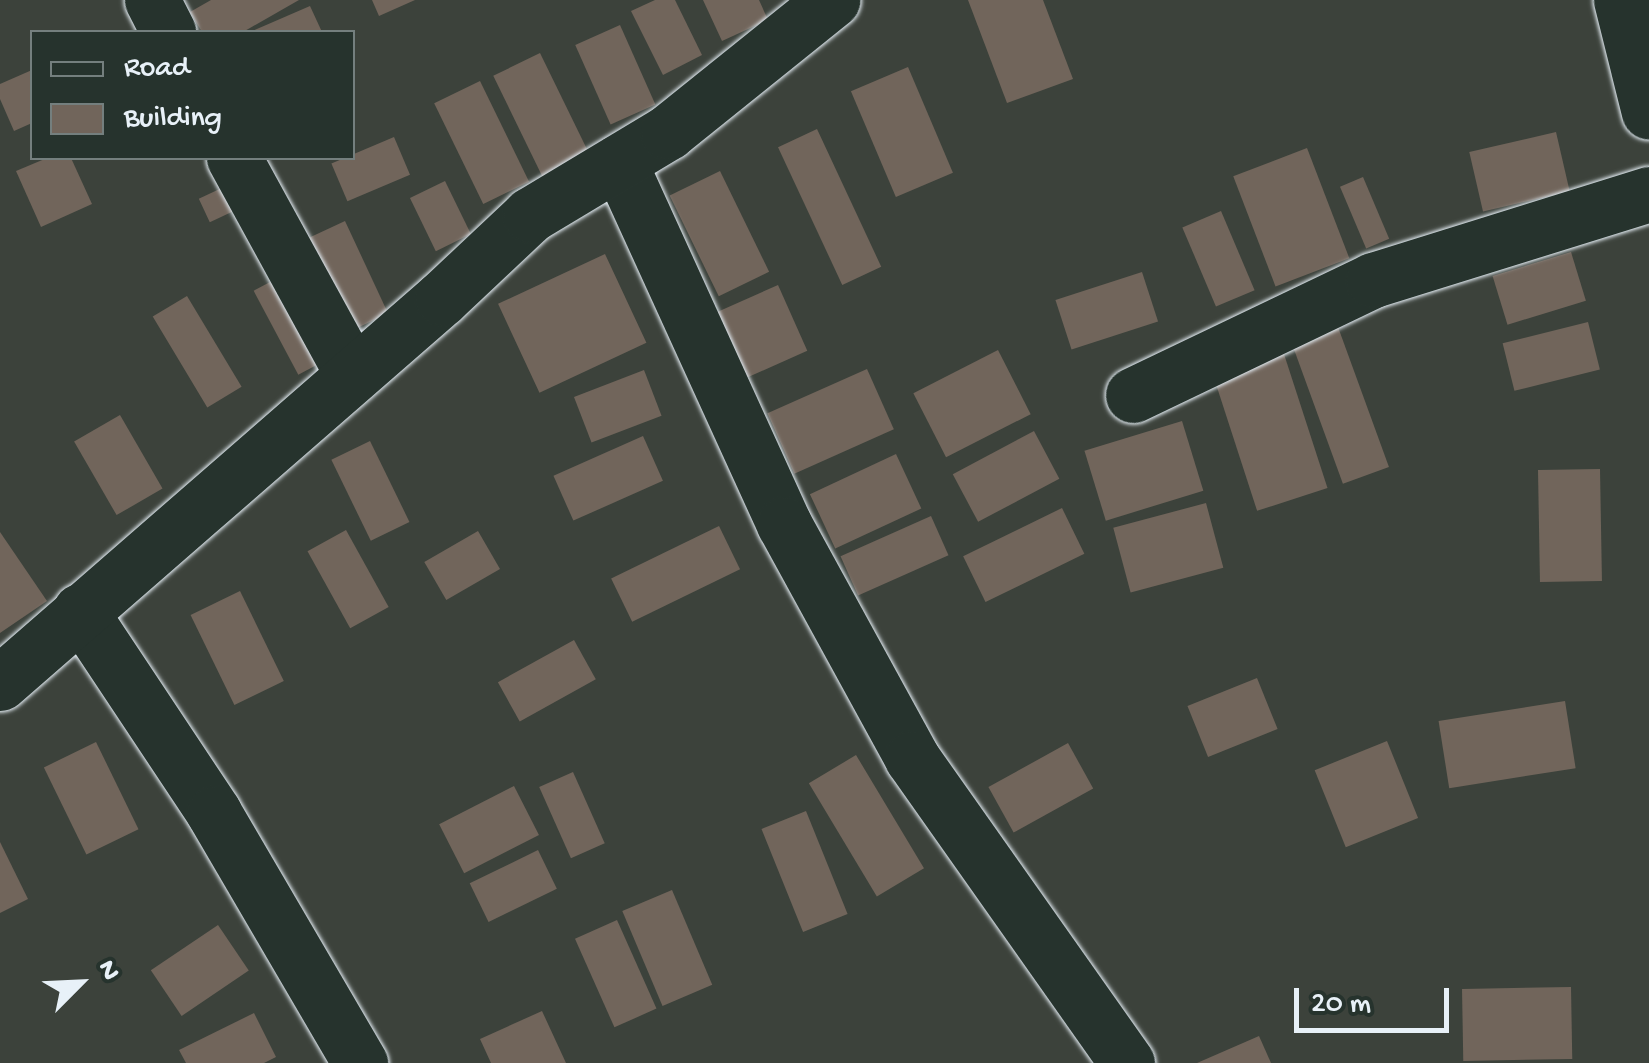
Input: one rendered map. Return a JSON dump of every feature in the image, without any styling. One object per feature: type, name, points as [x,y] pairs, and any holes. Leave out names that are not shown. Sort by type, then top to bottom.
[{"type":"street","points":[[152,0],[167,30]]},
{"type":"street","points":[[0,683],[354,375],[530,215],[668,132],[832,0]]},
{"type":"street","points":[[1621,0],[1649,112]]},
{"type":"street","points":[[235,160],[354,375]]},
{"type":"street","points":[[619,162],[784,524],[912,758],[1127,1063]]},
{"type":"street","points":[[1133,395],[1373,280],[1649,194]]},
{"type":"street","points":[[80,611],[214,813],[360,1063]]},
{"type":"building","points":[[211,0],[299,0],[246,30],[201,30],[190,12]]},
{"type":"building","points":[[372,0],[415,0],[379,16]]},
{"type":"building","points":[[655,0],[675,0],[702,55],[663,75],[631,11]]},
{"type":"building","points":[[703,0],[759,0],[768,20],[722,41]]},
{"type":"building","points":[[968,0],[1043,0],[1073,79],[1007,103]]},
{"type":"building","points":[[310,6],[321,30],[255,30]]},
{"type":"building","points":[[620,25],[655,104],[611,124],[575,45]]},
{"type":"building","points":[[540,53],[590,156],[544,179],[493,76]]},
{"type":"building","points":[[908,67],[953,173],[896,197],[851,91]]},
{"type":"building","points":[[30,71],[30,124],[14,131],[0,99],[0,84]]},
{"type":"building","points":[[480,81],[529,182],[483,204],[434,103]]},
{"type":"building","points":[[817,129],[881,267],[842,285],[778,147]]},
{"type":"building","points":[[1556,132],[1570,191],[1483,211],[1469,152]]},
{"type":"building","points":[[394,137],[410,175],[347,201],[331,164],[355,160],[355,154]]},
{"type":"building","points":[[1307,148],[1349,258],[1276,286],[1233,176]]},
{"type":"building","points":[[42,160],[72,160],[92,204],[41,227],[16,171]]},
{"type":"building","points":[[720,171],[769,272],[719,296],[670,196]]},
{"type":"building","points":[[1363,177],[1389,239],[1366,248],[1340,187]]},
{"type":"building","points":[[445,181],[471,234],[436,251],[410,198]]},
{"type":"building","points":[[226,186],[237,210],[210,222],[199,199]]},
{"type":"building","points":[[1221,211],[1255,290],[1216,307],[1182,227]]},
{"type":"building","points":[[345,221],[388,313],[347,332],[304,240]]},
{"type":"building","points":[[1571,252],[1586,301],[1507,325],[1493,276]]},
{"type":"building","points":[[605,254],[646,343],[539,393],[498,304]]},
{"type":"building","points":[[289,272],[334,356],[298,375],[254,291]]},
{"type":"building","points":[[1142,272],[1158,321],[1072,350],[1055,300]]},
{"type":"building","points":[[778,285],[807,351],[737,382],[708,316]]},
{"type":"building","points":[[187,296],[242,387],[207,407],[153,317]]},
{"type":"building","points":[[1588,322],[1600,370],[1514,391],[1503,343]]},
{"type":"building","points":[[1338,327],[1389,467],[1343,484],[1292,344]]},
{"type":"building","points":[[998,350],[1031,414],[946,457],[913,393]]},
{"type":"building","points":[[1283,351],[1327,488],[1257,511],[1213,374]]},
{"type":"building","points":[[867,369],[894,429],[794,474],[767,413]]},
{"type":"building","points":[[644,370],[662,416],[592,443],[574,397]]},
{"type":"building","points":[[120,415],[162,489],[117,515],[74,442]]},
{"type":"building","points":[[1182,421],[1203,491],[1106,521],[1084,451]]},
{"type":"building","points":[[1034,431],[1059,479],[978,522],[953,474]]},
{"type":"building","points":[[643,436],[663,481],[573,521],[553,476]]},
{"type":"building","points":[[370,441],[409,522],[371,541],[331,460]]},
{"type":"building","points":[[896,454],[921,508],[835,549],[810,494]]},
{"type":"building","points":[[1600,469],[1602,581],[1540,582],[1538,470]]},
{"type":"building","points":[[1206,503],[1223,568],[1131,593],[1113,528]]},
{"type":"building","points":[[1062,508],[1084,554],[985,602],[963,556]]},
{"type":"building","points":[[931,516],[948,555],[858,596],[841,556]]},
{"type":"building","points":[[719,526],[740,569],[632,622],[611,579]]},
{"type":"building","points":[[346,530],[389,607],[350,628],[308,551]]},
{"type":"building","points":[[478,531],[500,569],[446,600],[424,562]]},
{"type":"building","points":[[0,532],[47,601],[0,633]]},
{"type":"building","points":[[240,591],[284,681],[234,705],[191,615]]},
{"type":"building","points":[[574,640],[596,679],[520,722],[498,682]]},
{"type":"building","points":[[1257,678],[1278,729],[1208,757],[1187,706]]},
{"type":"building","points":[[1565,701],[1576,768],[1449,788],[1439,721]]},
{"type":"building","points":[[1387,741],[1418,818],[1346,847],[1315,770]]},
{"type":"building","points":[[96,742],[139,829],[86,855],[44,767]]},
{"type":"building","points":[[1068,743],[1093,788],[1014,833],[988,787]]},
{"type":"building","points":[[856,755],[924,868],[877,896],[809,783]]},
{"type":"building","points":[[573,772],[605,843],[571,858],[539,787]]},
{"type":"building","points":[[514,786],[539,835],[464,873],[439,824]]},
{"type":"building","points":[[806,811],[848,914],[803,932],[761,829]]},
{"type":"building","points":[[0,842],[28,899],[0,913]]},
{"type":"building","points":[[538,850],[557,889],[489,922],[470,883]]},
{"type":"building","points":[[672,890],[712,985],[663,1006],[622,911]]},
{"type":"building","points":[[617,920],[656,1009],[614,1027],[575,939]]},
{"type":"building","points":[[218,925],[249,971],[182,1016],[151,970]]},
{"type":"building","points":[[1571,987],[1572,1059],[1463,1061],[1462,989]]},
{"type":"building","points":[[542,1011],[566,1063],[491,1063],[480,1039]]},
{"type":"building","points":[[254,1013],[276,1057],[264,1063],[186,1063],[179,1050]]},
{"type":"building","points":[[1259,1036],[1271,1063],[1197,1063]]}]
